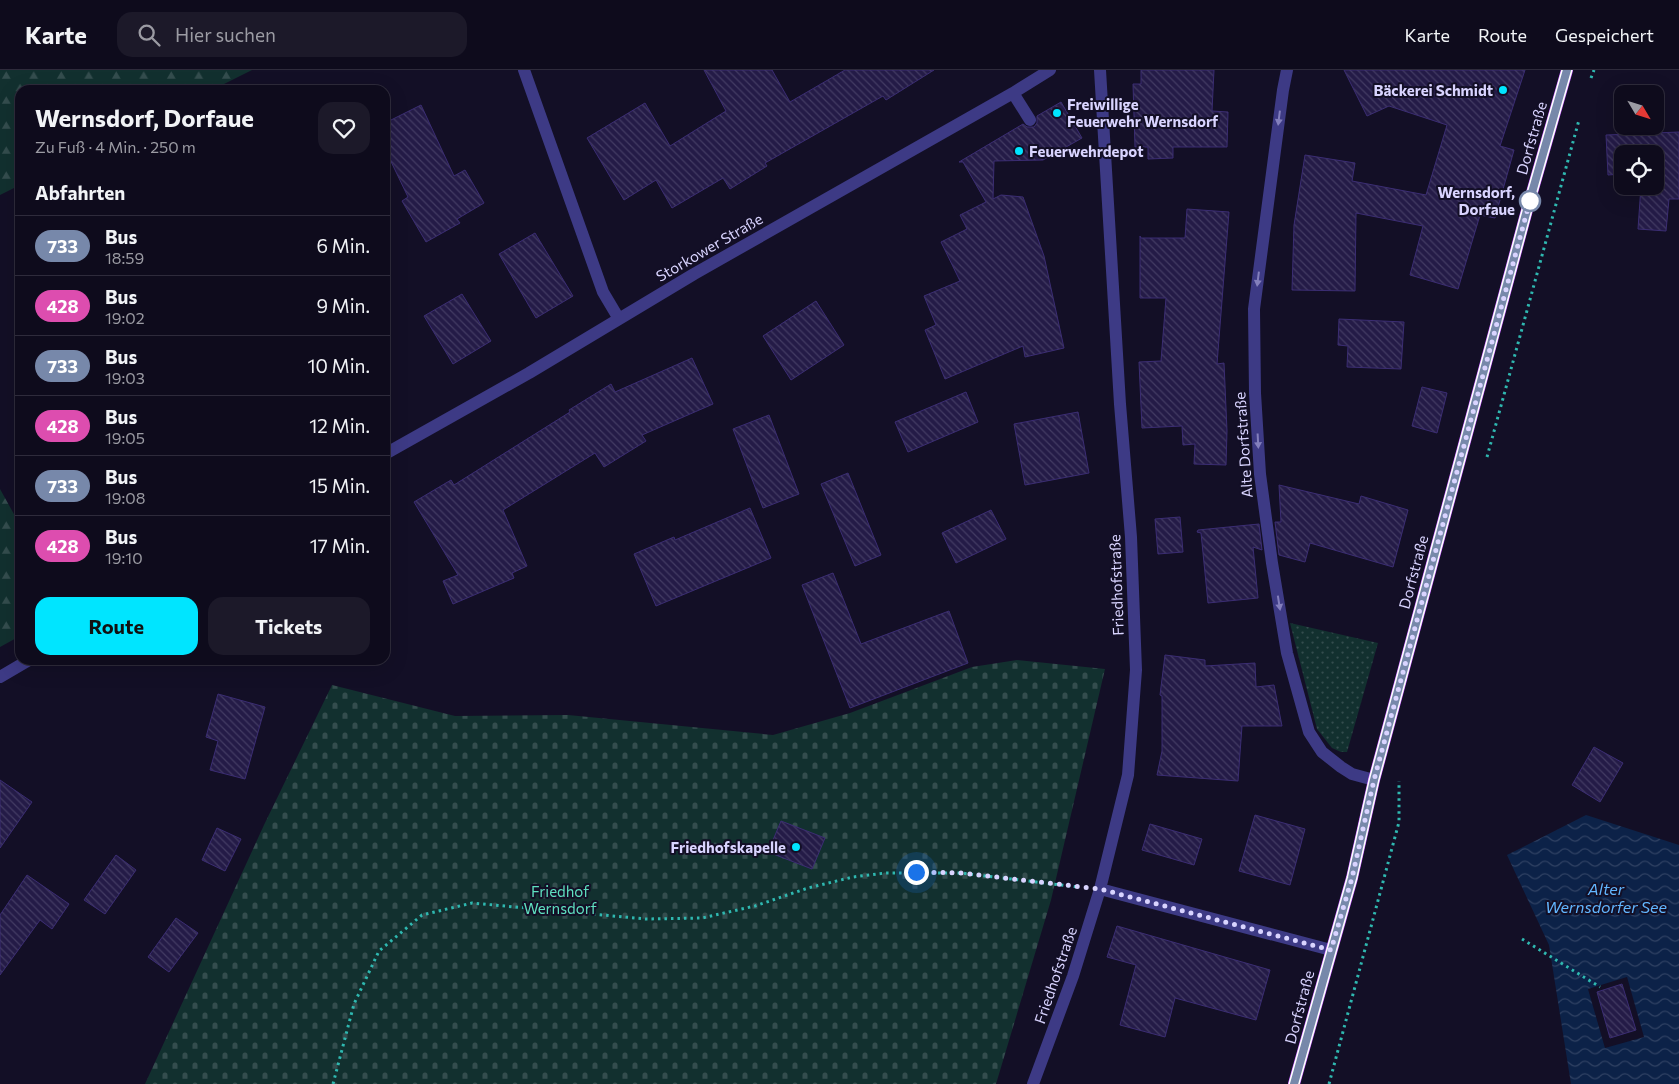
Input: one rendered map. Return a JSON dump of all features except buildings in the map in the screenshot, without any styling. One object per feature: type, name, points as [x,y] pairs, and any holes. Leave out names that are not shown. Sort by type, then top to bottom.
[{"type":"main road","name":"Dorfstraße","points":[[1294,1084],[1352,878],[1374,780],[1524,220],[1567,70]]},
{"type":"street","points":[[524,70],[603,292],[619,319]]},
{"type":"street","name":"Storkower Straße","points":[[390,451],[1050,70]]},
{"type":"street","name":"Friedhofstraße","points":[[1033,1084],[1073,976],[1100,889],[1128,775],[1136,670],[1131,537],[1120,404],[1100,70]]},
{"type":"street","name":"Alte Dorfstraße","points":[[1287,70],[1254,309],[1255,393],[1260,474],[1287,653],[1309,732],[1322,752],[1328,757],[1352,774],[1374,780]]},
{"type":"street","points":[[1013,93],[1030,120]]},
{"type":"street","points":[[0,677],[20,665]]},
{"type":"street","points":[[1100,889],[1331,950]]},
{"type":"path","points":[[1589,85],[1594,70]]},
{"type":"path","points":[[1486,462],[1581,114]]},
{"type":"path","points":[[1329,1084],[1399,822],[1399,780]]},
{"type":"path","points":[[333,1084],[354,1004],[379,951],[422,915],[472,903],[646,919],[702,918],[755,906],[808,888],[853,877],[885,872],[961,873],[1100,889]]},
{"type":"path","points":[[1522,939],[1600,987]]},
{"type":"green space","points":[[0,70],[252,70],[222,85],[15,85],[15,188],[0,195]]},
{"type":"green space","points":[[0,489],[15,516],[15,639],[0,647]]},
{"type":"green space","points":[[1290,623],[1378,643],[1347,752],[1341,752],[1332,748],[1317,729]]},
{"type":"green space","name":"Friedhof Wernsdorf","points":[[1017,660],[1105,669],[1051,900],[996,1084],[145,1084],[264,825],[332,685],[455,716],[568,715],[773,735],[850,713],[972,667]]},
{"type":"water","name":"Alter Wernsdorfer See","points":[[1586,815],[1679,845],[1679,1084],[1571,1084],[1549,945],[1507,855]]},
{"type":"pier","points":[[1627,977],[1644,1037],[1605,1048],[1588,989]]},
{"type":"bus line","name":"733","points":[[1294,1084],[1352,878],[1374,780],[1527,210],[1567,70]]},
{"type":"place","name":"Bäckerei Schmidt","points":[[1503,90]]},
{"type":"place","name":"Freiwillige Feuerwehr Wernsdorf","points":[[1057,113]]},
{"type":"place","name":"Feuerwehrdepot","points":[[1019,151]]},
{"type":"place","name":"Wernsdorf, Dorfaue","points":[[1530,201]]},
{"type":"place","name":"Friedhofskapelle","points":[[796,847]]},
{"type":"route","points":[[916,872],[961,873],[1100,889],[1331,950],[1352,878],[1374,780],[1532,193],[1530,201]]}]
